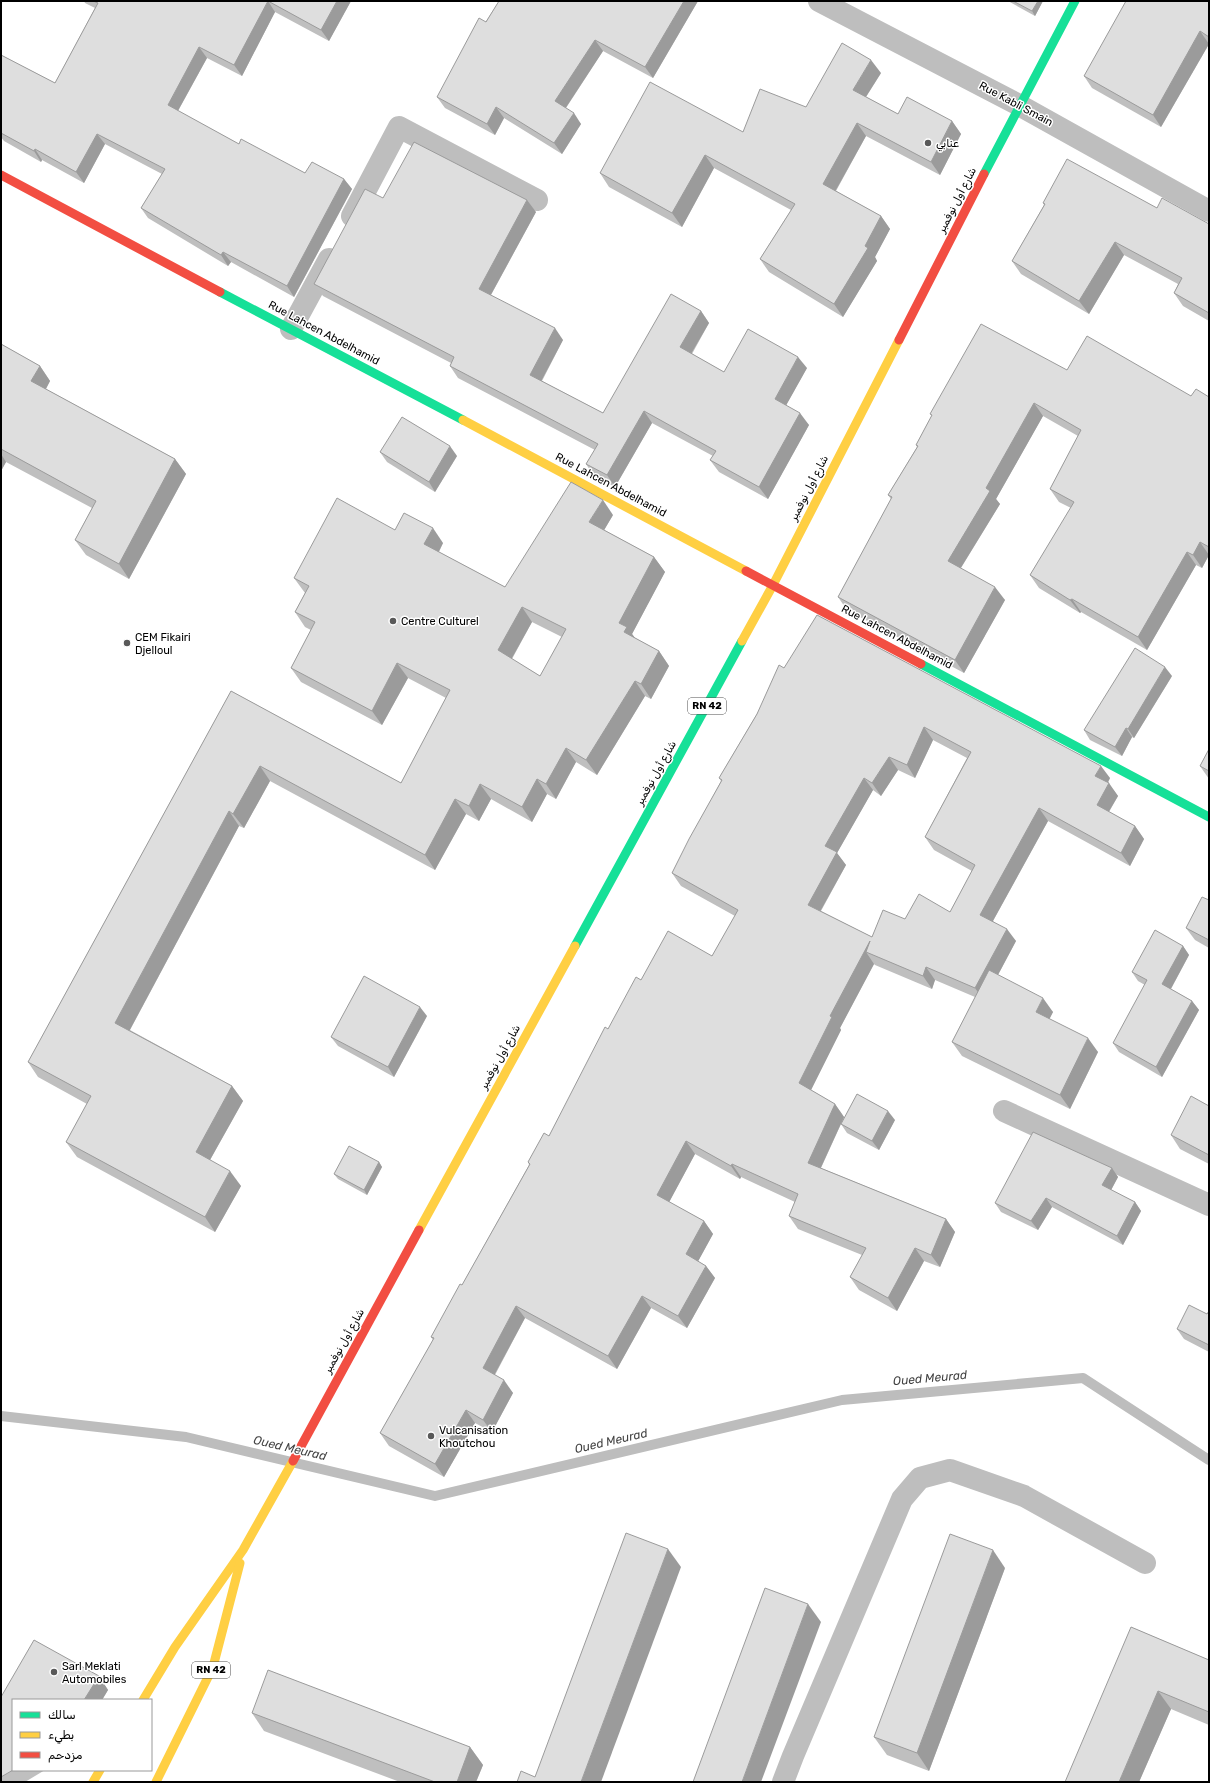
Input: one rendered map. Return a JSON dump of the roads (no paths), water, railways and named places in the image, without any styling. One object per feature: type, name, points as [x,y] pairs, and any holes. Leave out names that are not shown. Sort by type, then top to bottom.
[{"type":"main road","name":"شارع أول نوفمبر","points":[[244,1550],[323,1403],[773,585],[1019,105],[1075,1]]},
{"type":"main road","name":"Rue Lahcen Abdelhamid","points":[[1,175],[1209,817]]},
{"type":"main road","name":"RN 42","points":[[144,1699],[175,1647],[244,1550]]},
{"type":"main road","name":"RN 42","points":[[156,1782],[213,1667],[244,1550]]},
{"type":"main road","points":[[93,1782],[99,1771]]},
{"type":"street","name":"Rue Kabli Smain","points":[[820,1],[1019,105],[1209,211]]},
{"type":"street","points":[[291,329],[399,127],[537,200]]},
{"type":"street","points":[[1004,1111],[1209,1205]]},
{"type":"street","points":[[783,1782],[902,1499],[920,1478],[950,1470],[1024,1496],[1145,1563]]},
{"type":"waterway","name":"Oued Meurad","points":[[1,1416],[186,1437],[435,1496],[842,1400],[1083,1378],[1209,1460]]},
{"type":"place","name":"عنابي","points":[[928,143]]},
{"type":"place","name":"Centre Culturel","points":[[393,621]]},
{"type":"place","name":"CEM Fikairi Djelloul","points":[[127,643]]},
{"type":"place","name":"Vulcanisation Khoutchou","points":[[431,1436]]},
{"type":"place","name":"Sarl Meklati Automobiles","points":[[54,1672]]}]
